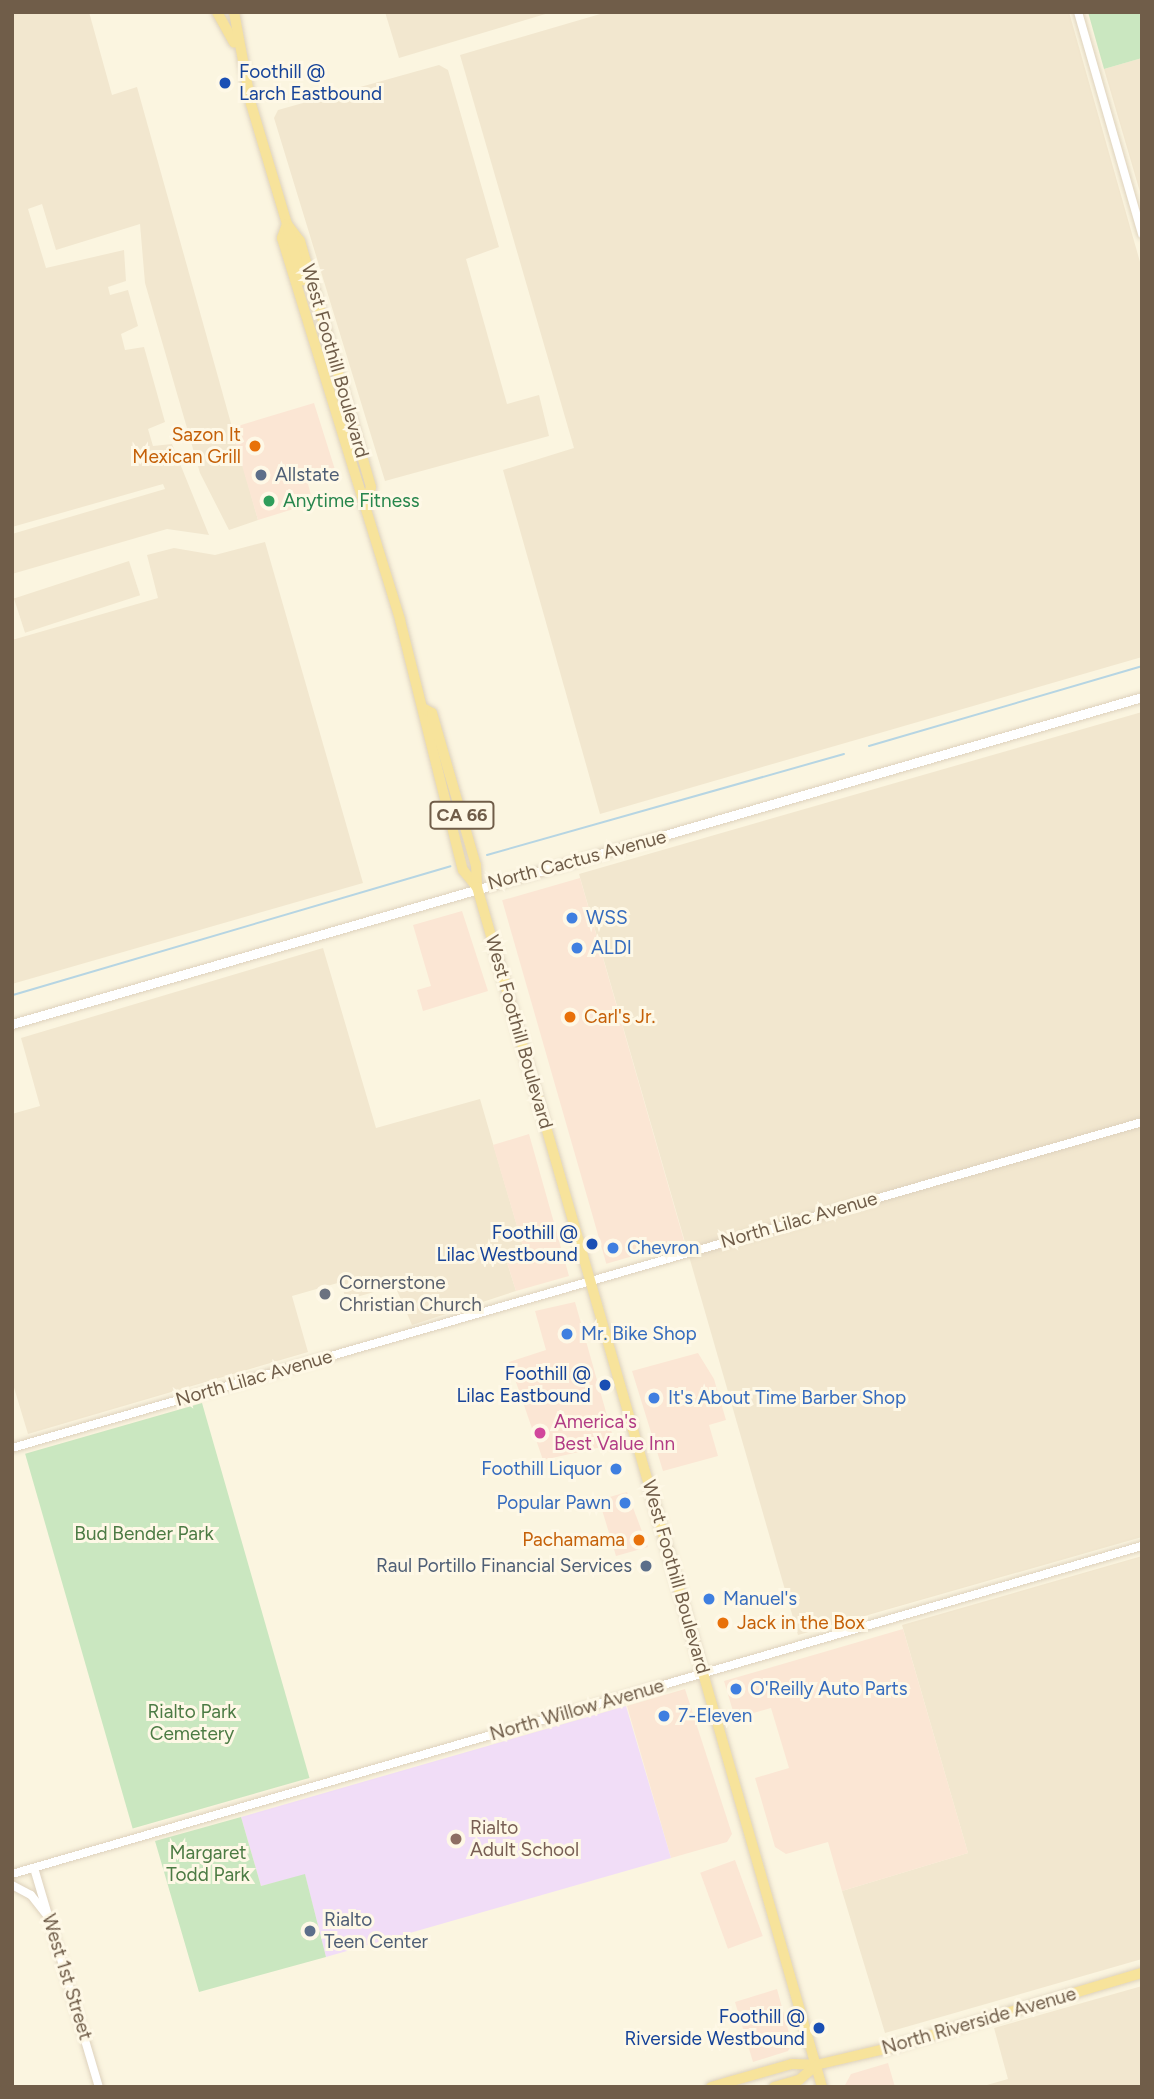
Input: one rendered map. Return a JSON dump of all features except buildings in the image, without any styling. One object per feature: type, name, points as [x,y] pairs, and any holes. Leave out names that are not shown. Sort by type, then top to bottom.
[{"type":"main road","name":"West Foothill Boulevard","points":[[217,12],[234,43],[287,224],[300,242],[312,281],[371,487],[366,502]]},
{"type":"main road","name":"West Foothill Boulevard","points":[[234,12],[234,43]]},
{"type":"main road","name":"West Foothill Boulevard","points":[[287,224],[282,238],[356,492],[366,502],[423,708],[432,713],[476,865],[477,887],[822,2087]]},
{"type":"main road","name":"North Cactus Avenue","points":[[12,1024],[477,887],[1142,697]]},
{"type":"main road","name":"North Riverside Avenue","points":[[711,2087],[792,2064],[816,2066],[1142,1973]]},
{"type":"main road","name":"North Riverside Avenue","points":[[774,2087],[799,2080],[816,2066]]},
{"type":"street","points":[[1078,12],[1142,234]]},
{"type":"street","name":"North Lilac Avenue","points":[[12,1448],[1142,1122]]},
{"type":"street","name":"North Willow Avenue","points":[[12,1874],[1142,1546]]},
{"type":"street","name":"West 1st Street","points":[[34,1868],[99,2087]]},
{"type":"street","points":[[12,1885],[31,1895],[50,1919]]},
{"type":"shaded area","points":[[12,12],[89,12],[112,95],[137,87],[258,520],[229,530],[200,473],[145,283],[140,224],[56,250],[42,204],[28,209],[46,268],[124,250],[126,281],[108,287],[110,295],[128,290],[138,326],[121,334],[125,350],[144,347],[165,422],[148,429],[153,446],[172,444],[209,535],[167,529],[12,574],[12,534],[165,489],[163,484],[12,527]]},
{"type":"shaded area","points":[[385,12],[552,12],[399,58]]},
{"type":"shaded area","points":[[607,12],[1069,12],[1142,269],[1142,657],[600,814],[503,470],[574,448],[460,55]]},
{"type":"shaded area","points":[[1142,58],[1142,199],[1104,69]]},
{"type":"shaded area","points":[[439,65],[448,70],[499,247],[466,259],[507,404],[539,395],[549,436],[385,481],[274,118],[278,110]]},
{"type":"shaded area","points":[[314,403],[337,476],[308,484],[313,503],[258,520],[231,428]]},
{"type":"shaded area","points":[[265,542],[363,883],[12,984],[12,640],[158,598],[147,555],[174,548],[215,555]]},
{"type":"shaded area","points":[[129,561],[140,595],[25,633],[14,598]]},
{"type":"shaded area","points":[[1142,712],[1142,1537],[798,1635],[579,874]]},
{"type":"shaded area","points":[[580,878],[684,1241],[606,1264],[502,900]]},
{"type":"shaded area","points":[[462,911],[488,991],[423,1011],[417,990],[431,986],[413,925]]},
{"type":"shaded area","points":[[323,948],[376,1128],[480,1099],[524,1250],[505,1256],[516,1291],[412,1325],[395,1286],[346,1300],[341,1282],[292,1296],[308,1352],[28,1434],[12,1381],[12,1114],[40,1106],[21,1038]]},
{"type":"shaded area","points":[[529,1134],[569,1276],[516,1291],[505,1256],[524,1250],[493,1145]]},
{"type":"shaded area","points":[[575,1302],[615,1444],[543,1460],[509,1362],[546,1350],[535,1311]]},
{"type":"shaded area","points":[[698,1353],[714,1379],[726,1420],[709,1425],[718,1456],[663,1471],[632,1371]]},
{"type":"shaded area","points":[[627,1492],[648,1547],[616,1556],[599,1500]]},
{"type":"shaded area","points":[[1142,1556],[1142,1959],[885,2033],[842,1891],[968,1853],[902,1625]]},
{"type":"shaded area","points":[[903,1629],[968,1853],[842,1891],[828,1842],[786,1854],[775,1847],[755,1778],[789,1768],[771,1708],[735,1718],[724,1681]]},
{"type":"shaded area","points":[[685,1689],[732,1834],[727,1842],[671,1858],[627,1706]]},
{"type":"shaded area","name":"Rialto Adult School","points":[[626,1706],[671,1858],[326,1957],[305,1875],[261,1886],[241,1817]]},
{"type":"shaded area","points":[[735,1860],[763,1936],[728,1949],[700,1873]]},
{"type":"shaded area","points":[[1142,1986],[1142,2087],[980,2087],[1008,2079],[994,2028]]},
{"type":"shaded area","points":[[777,1989],[792,2044],[788,2051],[753,2062],[735,2002]]},
{"type":"shaded area","points":[[888,2063],[895,2087],[844,2087],[851,2074]]},
{"type":"green space","points":[[1088,12],[1142,12],[1142,58],[1104,69]]},
{"type":"green space","points":[[202,1403],[309,1778],[133,1829],[25,1454]]},
{"type":"green space","name":"Margaret Todd Park","points":[[241,1817],[261,1886],[305,1874],[326,1957],[199,1992],[155,1841]]},
{"type":"waterway","points":[[869,746],[1142,666]]},
{"type":"waterway","points":[[487,855],[844,754]]},
{"type":"waterway","points":[[13,995],[450,866]]},
{"type":"place","name":"Foothill @ Larch Eastbound","points":[[225,83]]},
{"type":"place","name":"Sazon It Mexican Grill","points":[[255,446]]},
{"type":"place","name":"Allstate","points":[[261,475]]},
{"type":"place","name":"Anytime Fitness","points":[[269,501]]},
{"type":"place","name":"WSS","points":[[572,918]]},
{"type":"place","name":"ALDI","points":[[577,948]]},
{"type":"place","name":"Carl's Jr.","points":[[570,1017]]},
{"type":"place","name":"Foothill @ Lilac Westbound","points":[[592,1244]]},
{"type":"place","name":"Chevron","points":[[613,1248]]},
{"type":"place","name":"Cornerstone Christian Church","points":[[325,1294]]},
{"type":"place","name":"Mr. Bike Shop","points":[[567,1334]]},
{"type":"place","name":"Foothill @ Lilac Eastbound","points":[[605,1385]]},
{"type":"place","name":"It's About Time Barber Shop","points":[[654,1398]]},
{"type":"place","name":"America's Best Value Inn","points":[[540,1433]]},
{"type":"place","name":"Foothill Liquor","points":[[616,1469]]},
{"type":"place","name":"Popular Pawn","points":[[625,1503]]},
{"type":"place","name":"Pachamama","points":[[639,1540]]},
{"type":"place","name":"Raul Portillo Financial Services","points":[[646,1566]]},
{"type":"place","name":"Manuel's","points":[[709,1599]]},
{"type":"place","name":"Jack in the Box","points":[[723,1623]]},
{"type":"place","name":"O'Reilly Auto Parts","points":[[736,1689]]},
{"type":"place","name":"7-Eleven","points":[[664,1716]]},
{"type":"place","name":"Rialto Adult School","points":[[456,1839]]},
{"type":"place","name":"Rialto Teen Center","points":[[310,1931]]},
{"type":"place","name":"Foothill @ Riverside Westbound","points":[[819,2028]]},
{"type":"park label","name":"Bud Bender Park","points":[[144,1534]]},
{"type":"park label","name":"Rialto Park Cemetery","points":[[192,1723]]}]
